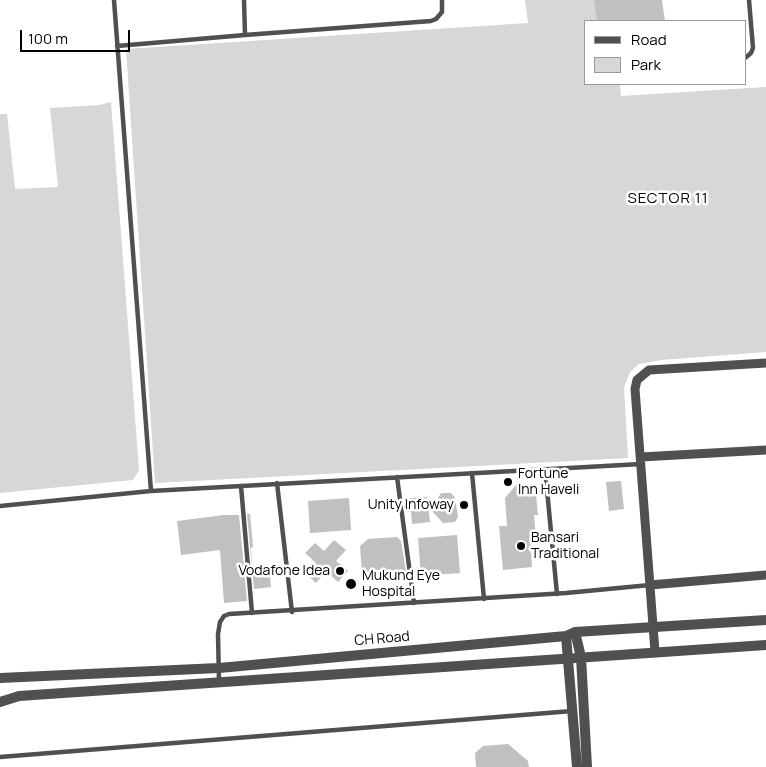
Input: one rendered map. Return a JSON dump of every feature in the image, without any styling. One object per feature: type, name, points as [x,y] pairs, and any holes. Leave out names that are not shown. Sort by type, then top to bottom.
[{"type":"street","points":[[655,652],[635,389],[637,380],[648,370],[766,363]]},
{"type":"street","points":[[641,460],[766,450]]},
{"type":"street","points":[[650,585],[766,575]]},
{"type":"street","name":"CH Road","points":[[0,678],[219,668],[571,634],[766,620]]},
{"type":"street","points":[[571,634],[580,657],[587,767]]},
{"type":"street","points":[[571,634],[569,658],[577,767]]},
{"type":"street","points":[[0,702],[19,696],[766,646]]},
{"type":"lane","points":[[114,0],[150,491]]},
{"type":"lane","points":[[244,0],[245,35]]},
{"type":"lane","points":[[117,46],[431,21],[436,19],[442,12],[442,0]]},
{"type":"lane","points":[[746,57],[751,54],[754,48],[749,0]]},
{"type":"lane","points":[[0,506],[150,491],[545,469],[641,460]]},
{"type":"lane","points":[[545,469],[557,594]]},
{"type":"lane","points":[[472,473],[484,599]]},
{"type":"lane","points":[[397,477],[414,603]]},
{"type":"lane","points":[[278,484],[292,612]]},
{"type":"lane","points":[[241,486],[252,614]]},
{"type":"lane","points":[[219,683],[218,634],[220,622],[224,616],[229,614],[292,612],[557,594],[650,585]]},
{"type":"lane","points":[[0,756],[573,711]]},
{"type":"green space","points":[[525,0],[616,0],[617,20],[584,20],[584,85],[620,85],[621,96],[766,87],[766,352],[661,360],[639,364],[630,372],[624,387],[628,458],[155,483],[126,49],[528,23]]},
{"type":"green space","points":[[111,102],[139,470],[133,480],[0,493],[0,114],[7,114],[15,189],[58,187],[50,108],[99,105]]},
{"type":"building","points":[[594,0],[662,0],[665,20],[597,20]]},
{"type":"building","points":[[621,481],[624,509],[609,511],[606,482]]},
{"type":"building","points":[[535,484],[538,515],[534,515],[536,538],[530,538],[532,567],[503,570],[499,526],[507,526],[505,498],[516,485]]},
{"type":"building","points":[[441,493],[451,493],[455,498],[458,517],[455,522],[443,523],[431,510]]},
{"type":"building","points":[[427,497],[430,522],[412,524],[410,498]]},
{"type":"building","points":[[349,498],[351,530],[310,533],[308,501]]},
{"type":"building","points":[[247,514],[250,514],[253,547],[251,548],[252,566],[269,565],[271,587],[254,589],[255,600]]},
{"type":"building","points":[[239,515],[247,601],[224,603],[220,550],[181,555],[177,521]]},
{"type":"building","points":[[457,535],[460,573],[421,576],[418,538]]},
{"type":"building","points":[[397,537],[401,541],[406,571],[401,576],[367,579],[362,574],[360,546],[368,539]]},
{"type":"building","points":[[334,540],[346,550],[336,561],[348,571],[338,582],[326,571],[316,583],[306,574],[316,563],[305,553],[315,543],[324,551]]},
{"type":"building","points":[[508,744],[528,761],[529,767],[476,767],[475,753],[483,746]]},
{"type":"place","name":"Fortune Inn Haveli","points":[[508,482]]},
{"type":"place","name":"Unity Infoway","points":[[464,505]]},
{"type":"place","name":"Bansari Traditional","points":[[521,546]]},
{"type":"place","name":"Vodafone Idea","points":[[340,571]]},
{"type":"place","name":"Mukund Eye Hospital","points":[[351,584]]},
{"type":"district","name":"SECTOR 11","points":[[668,199]]}]
